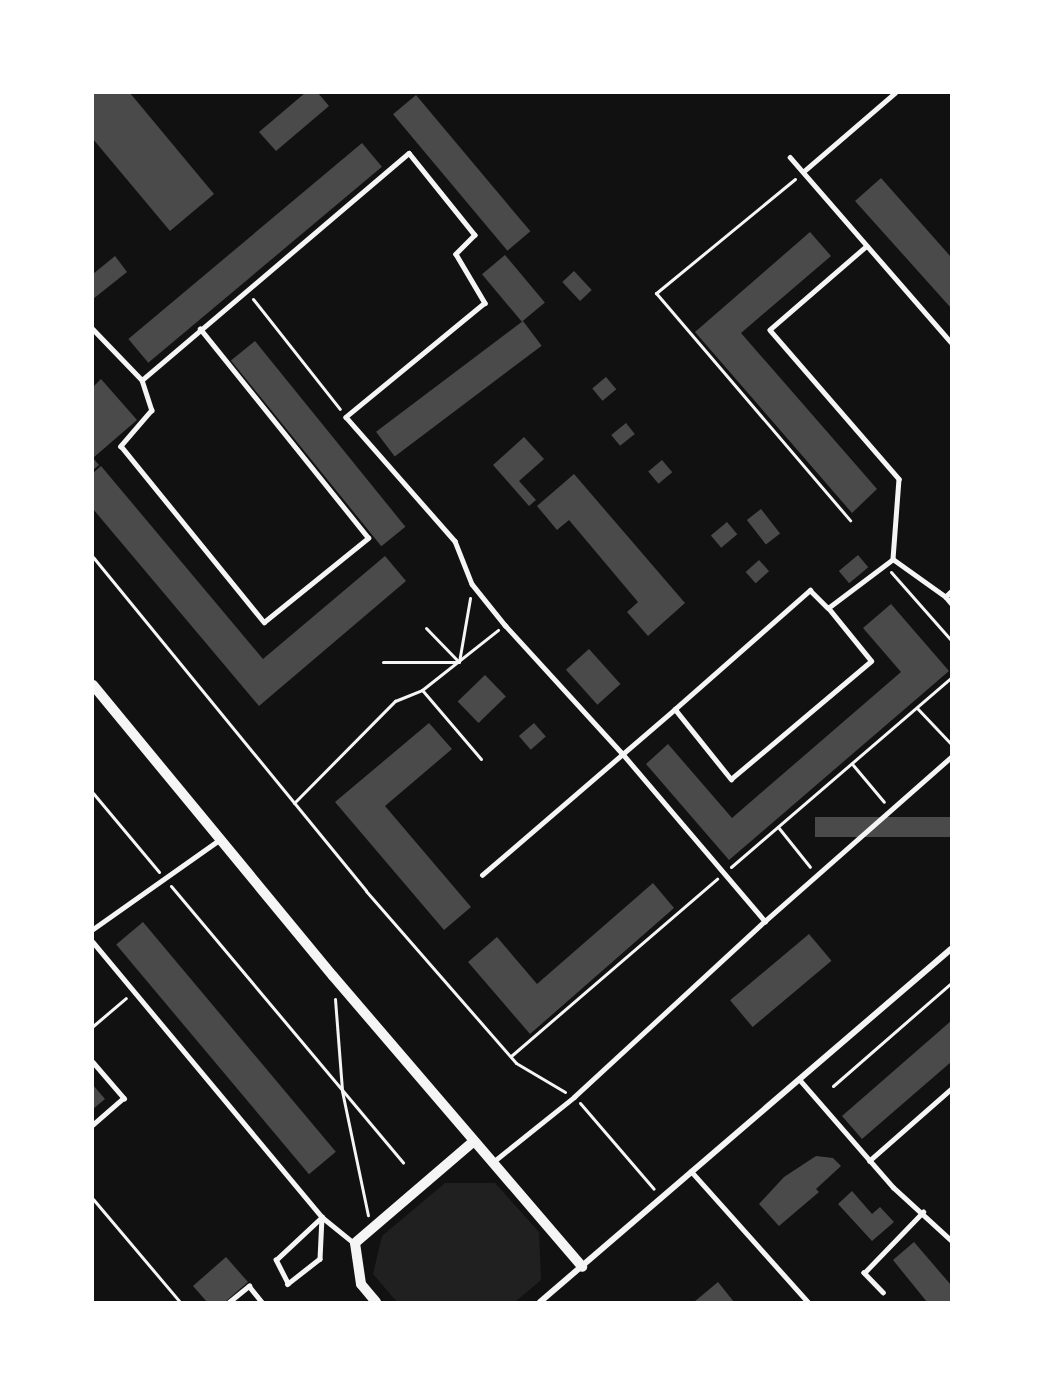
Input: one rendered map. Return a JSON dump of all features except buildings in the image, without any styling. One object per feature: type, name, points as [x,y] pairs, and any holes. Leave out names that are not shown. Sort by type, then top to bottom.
[{"type":"street","points":[[93,685],[333,976],[582,1267]]},
{"type":"street","points":[[540,1302],[951,949]]},
{"type":"street","points":[[376,1302],[361,1284],[355,1243],[473,1142]]},
{"type":"lane","points":[[803,172],[895,93]]},
{"type":"lane","points":[[142,380],[410,153],[475,234],[456,255],[485,303],[346,417],[455,541],[472,584],[505,625],[622,753],[722,875],[765,921]]},
{"type":"lane","points":[[790,157],[951,342]]},
{"type":"lane","points":[[828,608],[893,559],[899,478],[770,330],[867,246]]},
{"type":"lane","points":[[93,329],[142,380],[152,410],[121,446],[264,622],[368,538],[200,329]]},
{"type":"lane","points":[[893,559],[951,603]]},
{"type":"lane","points":[[482,875],[810,590],[828,608],[871,661],[731,780],[675,709]]},
{"type":"lane","points":[[946,597],[951,592]]},
{"type":"lane","points":[[493,1162],[574,1097],[765,921],[951,757]]},
{"type":"lane","points":[[93,929],[219,840]]},
{"type":"lane","points":[[93,942],[322,1217],[355,1243]]},
{"type":"lane","points":[[93,1062],[124,1098],[93,1125]]},
{"type":"lane","points":[[800,1080],[869,1161],[951,1240]]},
{"type":"lane","points":[[869,1161],[951,1089]]},
{"type":"lane","points":[[691,1171],[808,1302]]},
{"type":"lane","points":[[883,1293],[864,1273],[923,1212]]},
{"type":"lane","points":[[322,1217],[320,1259],[288,1284],[276,1260],[322,1217]]},
{"type":"lane","points":[[229,1302],[249,1286],[262,1302]]},
{"type":"path","points":[[803,172],[656,293],[849,520]]},
{"type":"path","points":[[246,291],[346,417]]},
{"type":"path","points":[[93,557],[294,803],[511,1056],[574,1097],[661,1197]]},
{"type":"path","points":[[885,565],[951,640]]},
{"type":"path","points":[[459,662],[472,584]]},
{"type":"path","points":[[294,803],[395,701],[422,690],[505,625]]},
{"type":"path","points":[[426,628],[459,662]]},
{"type":"path","points":[[383,662],[459,662]]},
{"type":"path","points":[[511,1056],[853,765],[951,678]]},
{"type":"path","points":[[422,690],[481,759]]},
{"type":"path","points":[[917,708],[951,744]]},
{"type":"path","points":[[853,765],[891,810]]},
{"type":"path","points":[[93,793],[403,1162]]},
{"type":"path","points":[[778,827],[817,876]]},
{"type":"path","points":[[723,859],[730,868]]},
{"type":"path","points":[[333,976],[342,1091],[371,1228]]},
{"type":"path","points":[[833,1086],[951,983]]},
{"type":"path","points":[[93,1026],[134,991]]},
{"type":"path","points":[[93,1199],[180,1302]]},
{"type":"shaded area","points":[[445,1183],[495,1183],[539,1232],[541,1280],[515,1302],[397,1302],[373,1274],[382,1236]]}]
